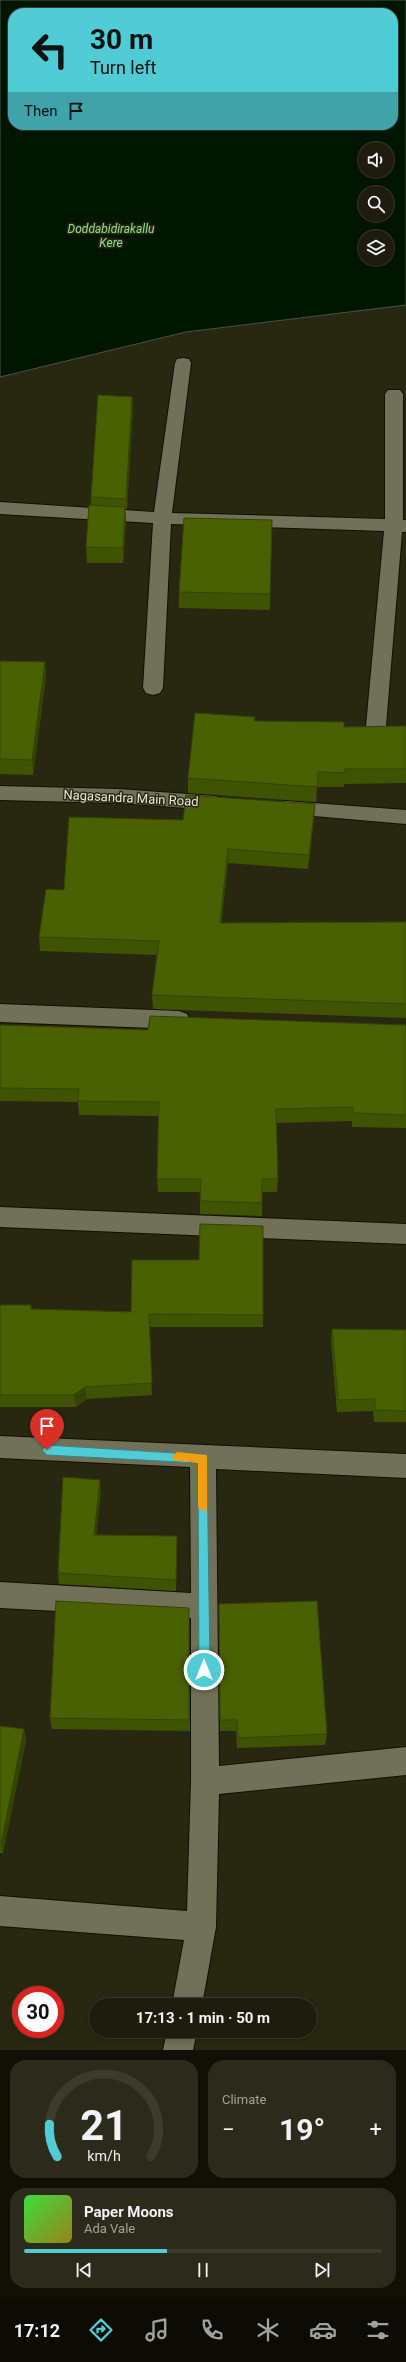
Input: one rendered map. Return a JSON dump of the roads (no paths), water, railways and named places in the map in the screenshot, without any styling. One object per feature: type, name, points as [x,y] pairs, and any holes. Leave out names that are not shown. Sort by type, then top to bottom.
[{"type":"street","points":[[153,688],[162,518],[183,363]]},
{"type":"street","points":[[376,726],[400,526],[394,394]]},
{"type":"street","points":[[0,508],[162,518],[400,526]]},
{"type":"street","name":"Nagasandra Main Road","points":[[0,793],[118,796],[235,804]]},
{"type":"street","points":[[266,806],[406,817]]},
{"type":"street","points":[[0,1012],[199,1020]]},
{"type":"street","points":[[0,1217],[406,1234]]},
{"type":"street","points":[[0,1447],[203,1458],[406,1466]]},
{"type":"street","points":[[188,1998],[201,1927],[205,1781],[203,1458]]},
{"type":"street","points":[[0,1595],[204,1606]]},
{"type":"street","points":[[205,1781],[406,1761]]},
{"type":"street","points":[[0,1911],[201,1927]]},
{"type":"street","points":[[178,2050],[181,2038]]},
{"type":"water","name":"Doddabidirakallu Kere","points":[[0,0],[406,0],[406,305],[186,332],[0,377]]}]
